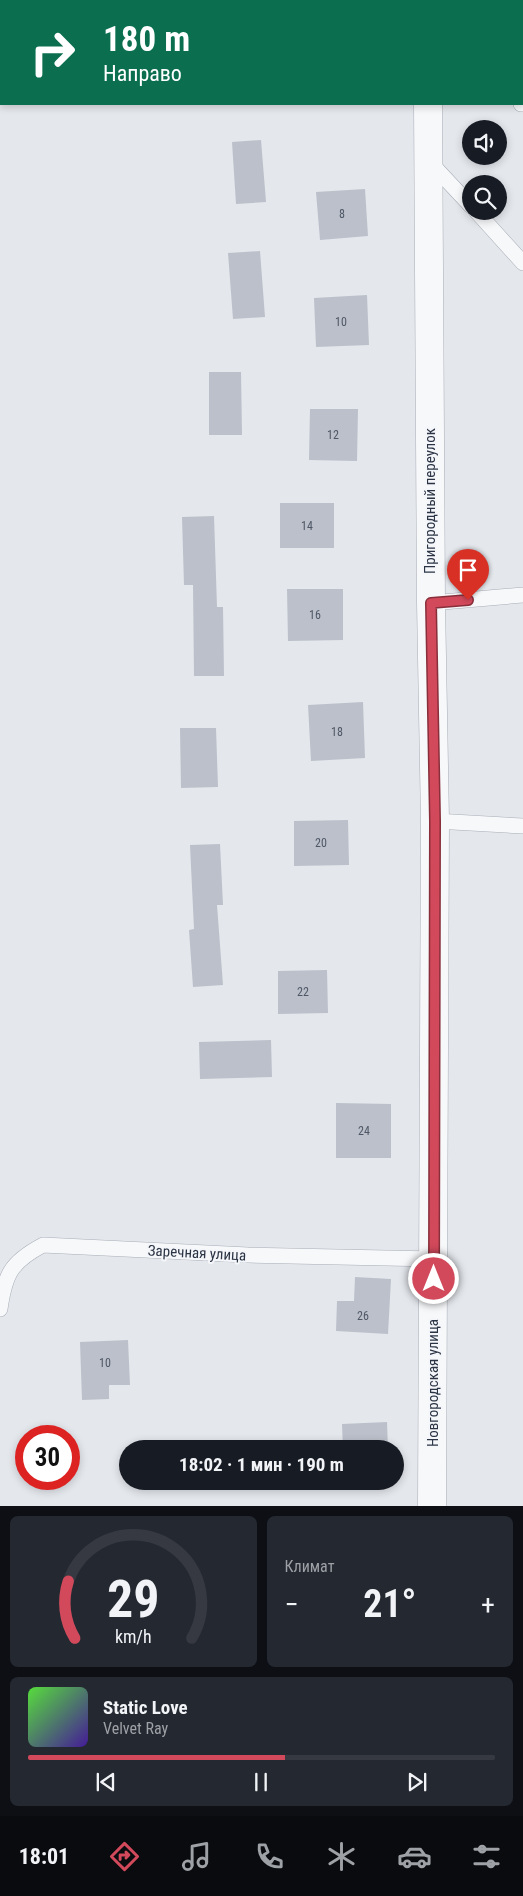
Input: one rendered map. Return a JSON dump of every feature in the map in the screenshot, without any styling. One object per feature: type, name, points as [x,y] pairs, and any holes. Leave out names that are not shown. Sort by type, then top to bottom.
[{"type":"street","name":"Пригородный переулок","points":[[428,105],[431,603],[435,821],[434,1259]]},
{"type":"street","name":"Новгородская улица","points":[[432,1506],[434,1259]]},
{"type":"lane","points":[[428,160],[462,196]]},
{"type":"lane","points":[[484,220],[523,263]]},
{"type":"lane","points":[[431,603],[523,595]]},
{"type":"lane","points":[[435,821],[523,826]]},
{"type":"lane","name":"Заречная улица","points":[[0,1309],[7,1275],[25,1254],[43,1245],[248,1255],[434,1259]]},
{"type":"building","points":[[261,140],[266,202],[236,204],[232,142]]},
{"type":"building","points":[[365,189],[368,236],[320,240],[316,192]]},
{"type":"building","points":[[260,251],[265,317],[233,319],[228,253]]},
{"type":"building","points":[[367,295],[369,345],[316,347],[314,298]]},
{"type":"building","points":[[209,372],[241,372],[242,435],[209,435]]},
{"type":"building","points":[[310,409],[358,409],[357,461],[309,460]]},
{"type":"building","points":[[280,503],[334,503],[334,548],[280,548]]},
{"type":"building","points":[[214,516],[217,607],[223,607],[224,676],[194,676],[193,585],[184,585],[182,517]]},
{"type":"building","points":[[287,589],[343,589],[343,640],[288,641]]},
{"type":"building","points":[[363,702],[365,758],[311,761],[308,705]]},
{"type":"building","points":[[180,728],[216,728],[218,787],[181,788]]},
{"type":"building","points":[[348,820],[349,865],[294,866],[294,821]]},
{"type":"building","points":[[220,844],[223,905],[217,905],[223,985],[193,987],[189,930],[194,929],[190,845]]},
{"type":"building","points":[[327,970],[328,1013],[278,1014],[278,971]]},
{"type":"building","points":[[271,1040],[272,1077],[200,1079],[199,1042]]},
{"type":"building","points":[[336,1103],[391,1104],[391,1158],[336,1158]]},
{"type":"building","points":[[355,1277],[391,1279],[388,1334],[336,1331],[337,1301],[354,1301]]},
{"type":"building","points":[[128,1340],[130,1385],[109,1385],[109,1399],[82,1400],[80,1342]]},
{"type":"building","points":[[387,1422],[388,1440],[343,1440],[342,1424]]},
{"type":"route","points":[[434,1279],[435,821],[431,603],[468,600]]}]
